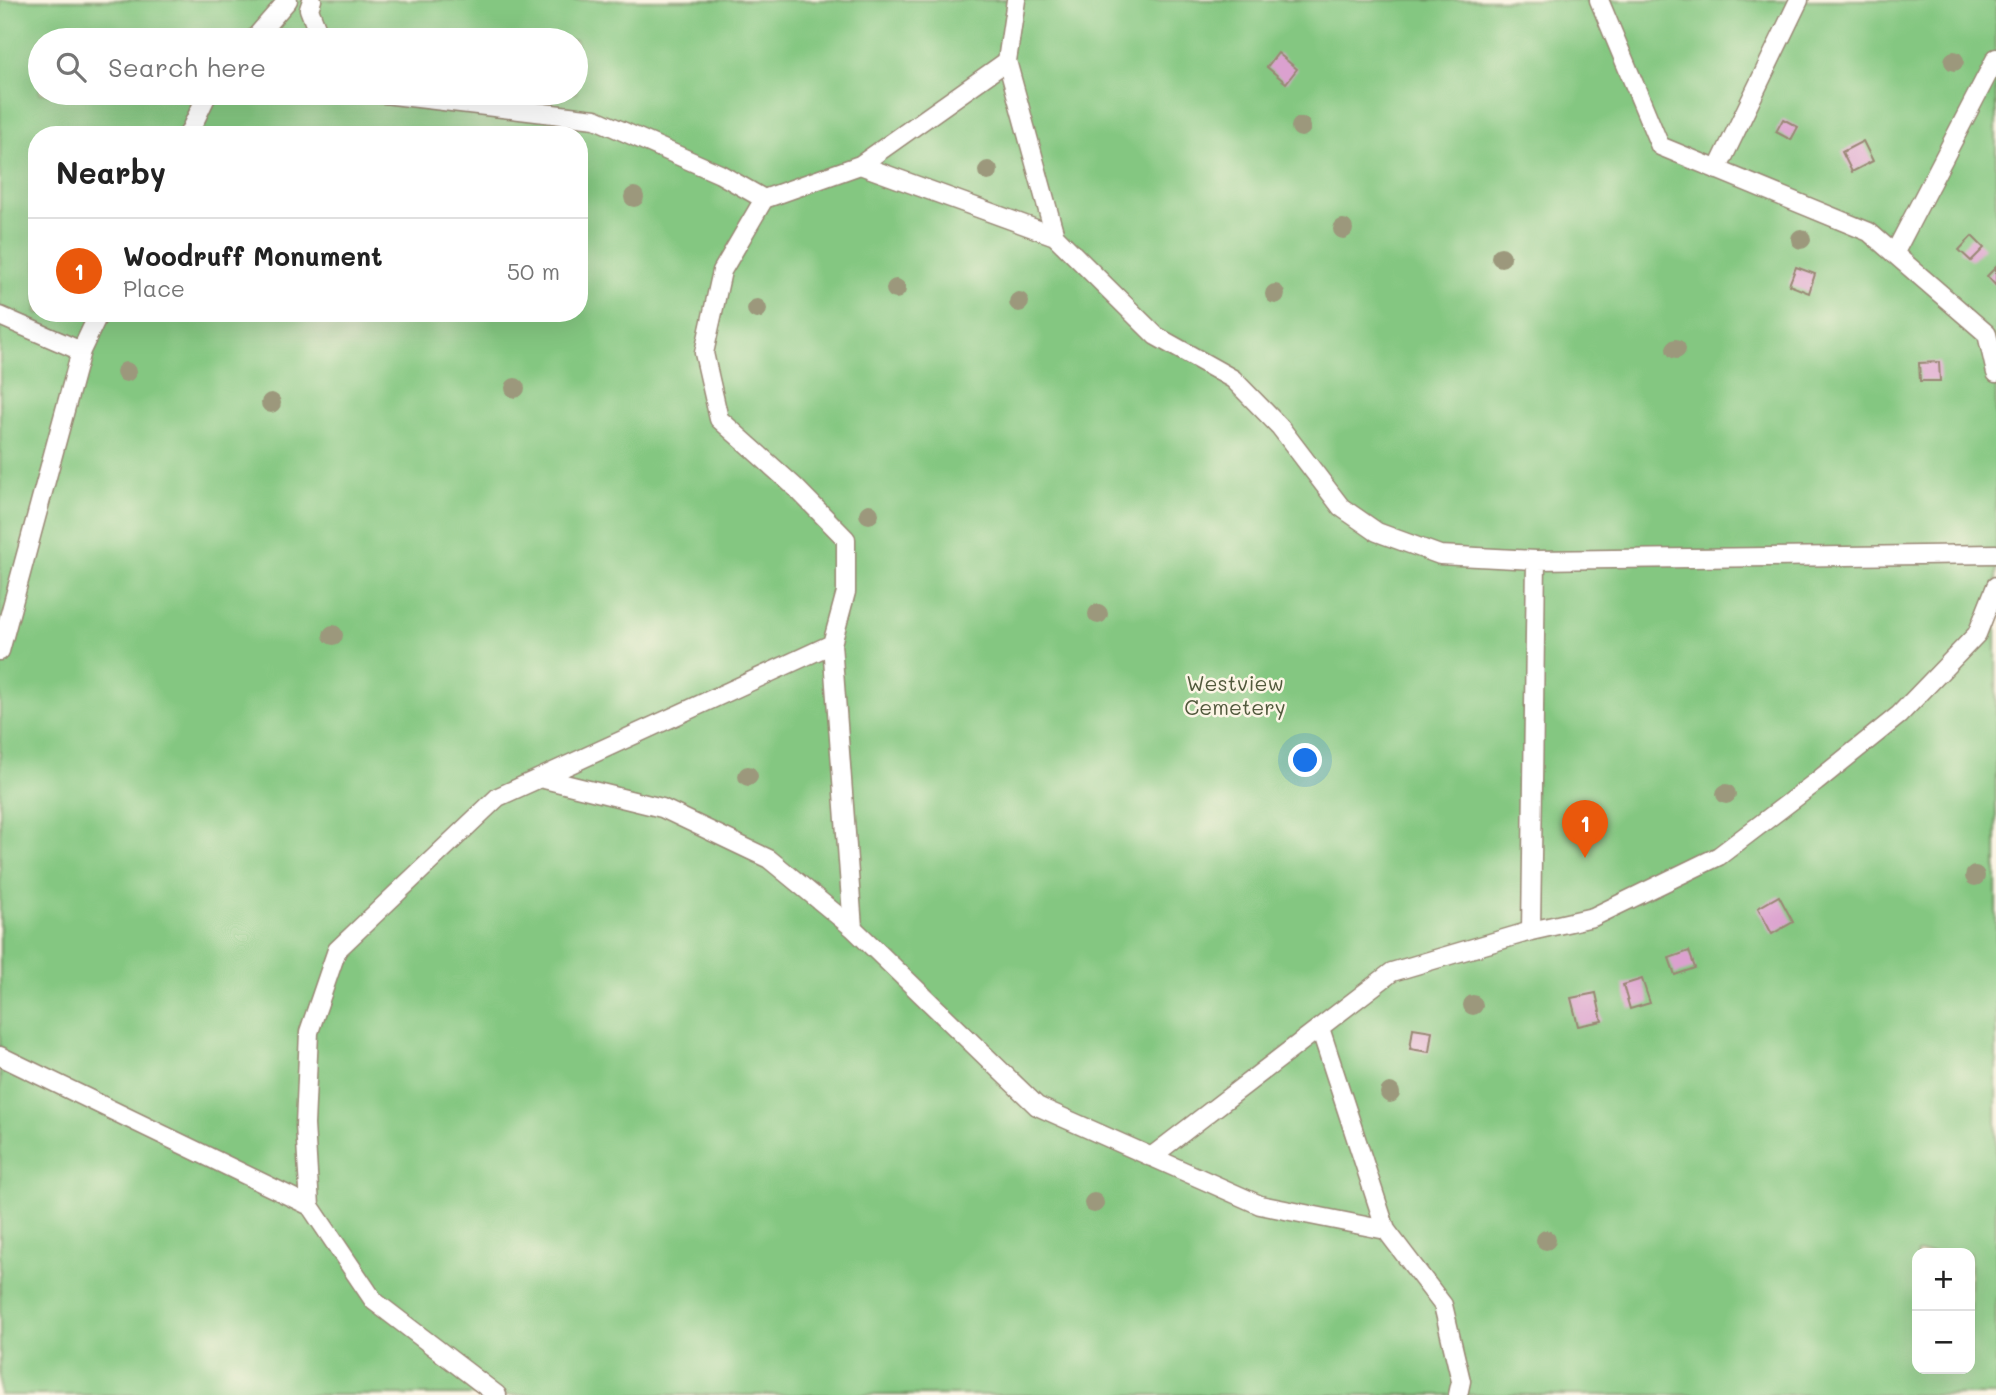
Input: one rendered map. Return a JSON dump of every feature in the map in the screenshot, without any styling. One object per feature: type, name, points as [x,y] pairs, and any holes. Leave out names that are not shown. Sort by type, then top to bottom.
[{"type":"lane","points":[[264,28],[288,0]]},
{"type":"lane","points":[[312,0],[309,9],[316,28]]},
{"type":"lane","points":[[1016,0],[1007,61],[1055,236]]},
{"type":"lane","points":[[1599,0],[1660,146],[1869,232],[1987,334],[1996,373]]},
{"type":"lane","points":[[1717,170],[1799,0]]},
{"type":"lane","points":[[1894,254],[1996,58]]},
{"type":"lane","points":[[853,928],[832,644],[846,592],[846,539],[795,486],[719,419],[704,353],[722,271],[764,199],[860,165],[1007,61]]},
{"type":"lane","points":[[192,126],[202,105]]},
{"type":"lane","points":[[477,105],[595,119],[720,174],[764,199]]},
{"type":"lane","points":[[860,165],[1055,236],[1156,336],[1233,379],[1280,427],[1340,507],[1377,532],[1440,555],[1536,560],[1996,554]]},
{"type":"lane","points":[[0,316],[81,351]]},
{"type":"lane","points":[[0,651],[81,351],[95,322]]},
{"type":"lane","points":[[1531,931],[1536,560]]},
{"type":"lane","points":[[1151,1157],[1392,972],[1531,931],[1593,917],[1719,856],[1899,715],[1977,634],[1996,586]]},
{"type":"lane","points":[[310,1206],[305,1125],[309,1032],[337,950],[498,797],[832,644]]},
{"type":"lane","points":[[540,778],[662,808],[769,859],[853,928],[1037,1106],[1259,1205],[1385,1230]]},
{"type":"lane","points":[[1320,1028],[1385,1230],[1443,1305],[1461,1381],[1458,1395]]},
{"type":"lane","points":[[0,1056],[310,1206],[374,1301],[497,1395]]},
{"type":"green space","name":"Westview Cemetery","points":[[0,0],[1996,0],[1996,1395],[0,1395]]},
{"type":"building","points":[[1278,53],[1297,69],[1286,83],[1267,67]]},
{"type":"building","points":[[1783,119],[1798,127],[1791,140],[1776,132]]},
{"type":"building","points":[[1863,141],[1873,161],[1852,172],[1842,152]]},
{"type":"building","points":[[1972,236],[1984,248],[1971,261],[1959,250]]},
{"type":"building","points":[[1796,267],[1815,274],[1809,293],[1789,285]]},
{"type":"building","points":[[1996,267],[1996,286],[1987,276]]},
{"type":"building","points":[[1939,362],[1940,381],[1920,381],[1919,363]]},
{"type":"building","points":[[1779,896],[1793,922],[1772,934],[1758,908]]},
{"type":"building","points":[[1689,951],[1695,968],[1675,975],[1669,958]]},
{"type":"building","points":[[1642,979],[1650,1003],[1630,1009],[1623,985]]},
{"type":"building","points":[[1596,993],[1602,1021],[1578,1026],[1571,998]]},
{"type":"building","points":[[1413,1028],[1432,1031],[1429,1052],[1410,1049]]},
{"type":"place","name":"Woodruff Monument","points":[[1585,858]]}]
